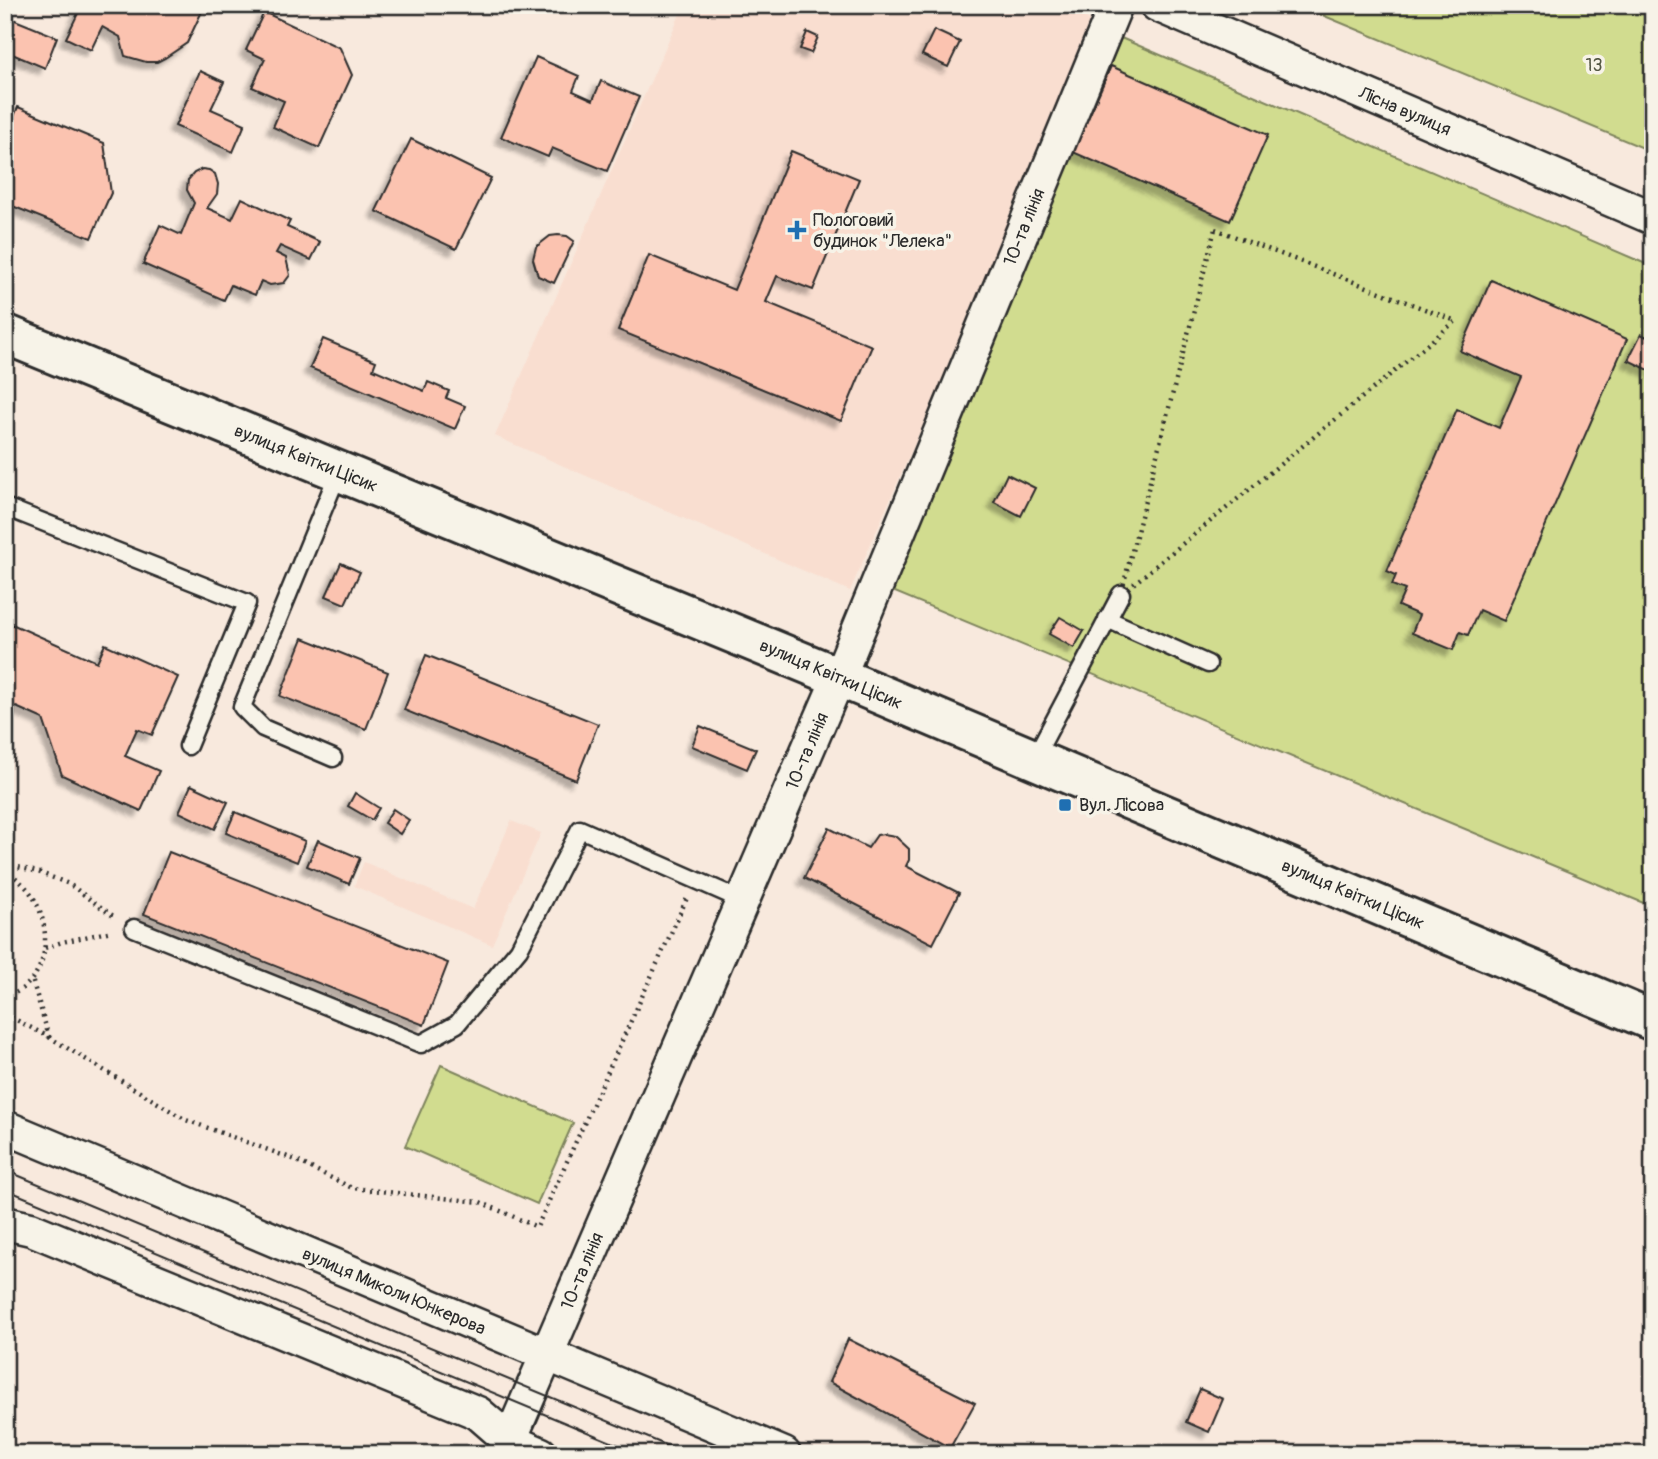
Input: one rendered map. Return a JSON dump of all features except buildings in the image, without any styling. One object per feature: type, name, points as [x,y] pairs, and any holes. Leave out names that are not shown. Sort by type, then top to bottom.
[{"type":"street","name":"10-та лінія","points":[[506,1447],[839,677],[1116,5]]},
{"type":"street","name":"Лісна вулиця","points":[[1157,5],[1653,218]]},
{"type":"street","name":"вулиця Квітки Цісик","points":[[5,334],[839,677],[1653,1021]]},
{"type":"street","name":"вулиця Миколи Юнкерова","points":[[5,1127],[784,1454]]},
{"type":"street","points":[[5,1223],[32,1229],[478,1413],[506,1447],[541,1454]]},
{"type":"lane","points":[[333,758],[263,728],[242,707],[338,471]]},
{"type":"lane","points":[[5,506],[247,603],[188,746]]},
{"type":"lane","points":[[1034,759],[1121,594]]},
{"type":"lane","points":[[1107,619],[1208,664]]},
{"type":"lane","points":[[134,928],[421,1044],[457,1024],[519,949],[580,829],[737,898]]},
{"type":"path","points":[[1215,229],[1456,321],[1240,497],[1121,594],[1215,229]]},
{"type":"path","points":[[5,866],[69,884],[104,911],[134,928]]},
{"type":"path","points":[[5,866],[30,892],[47,929],[44,958],[32,979],[14,994],[5,997]]},
{"type":"path","points":[[5,1014],[49,1037],[187,1120],[293,1159],[352,1188],[480,1202],[537,1227],[695,879]]},
{"type":"path","points":[[45,948],[98,933],[134,928]]},
{"type":"path","points":[[32,979],[49,1037]]},
{"type":"shaded area","name":"Пологовий будинок \"Лелека\"","points":[[684,5],[1056,5],[1099,24],[850,591],[495,436]]},
{"type":"shaded area","points":[[511,821],[541,833],[492,945],[354,886],[364,862],[473,909]]},
{"type":"green space","name":"13","points":[[1298,5],[1653,5],[1653,152]]},
{"type":"green space","points":[[1121,38],[1653,267],[1653,907],[890,590]]},
{"type":"green space","points":[[441,1065],[573,1123],[537,1204],[405,1146]]},
{"type":"tram line","points":[[5,1170],[687,1454]]},
{"type":"tram line","points":[[5,1189],[640,1454]]},
{"type":"place","name":"Пологовий будинок \"Лелека\"","points":[[797,230]]},
{"type":"place","name":"Вул. Лісова","points":[[1065,805]]}]
